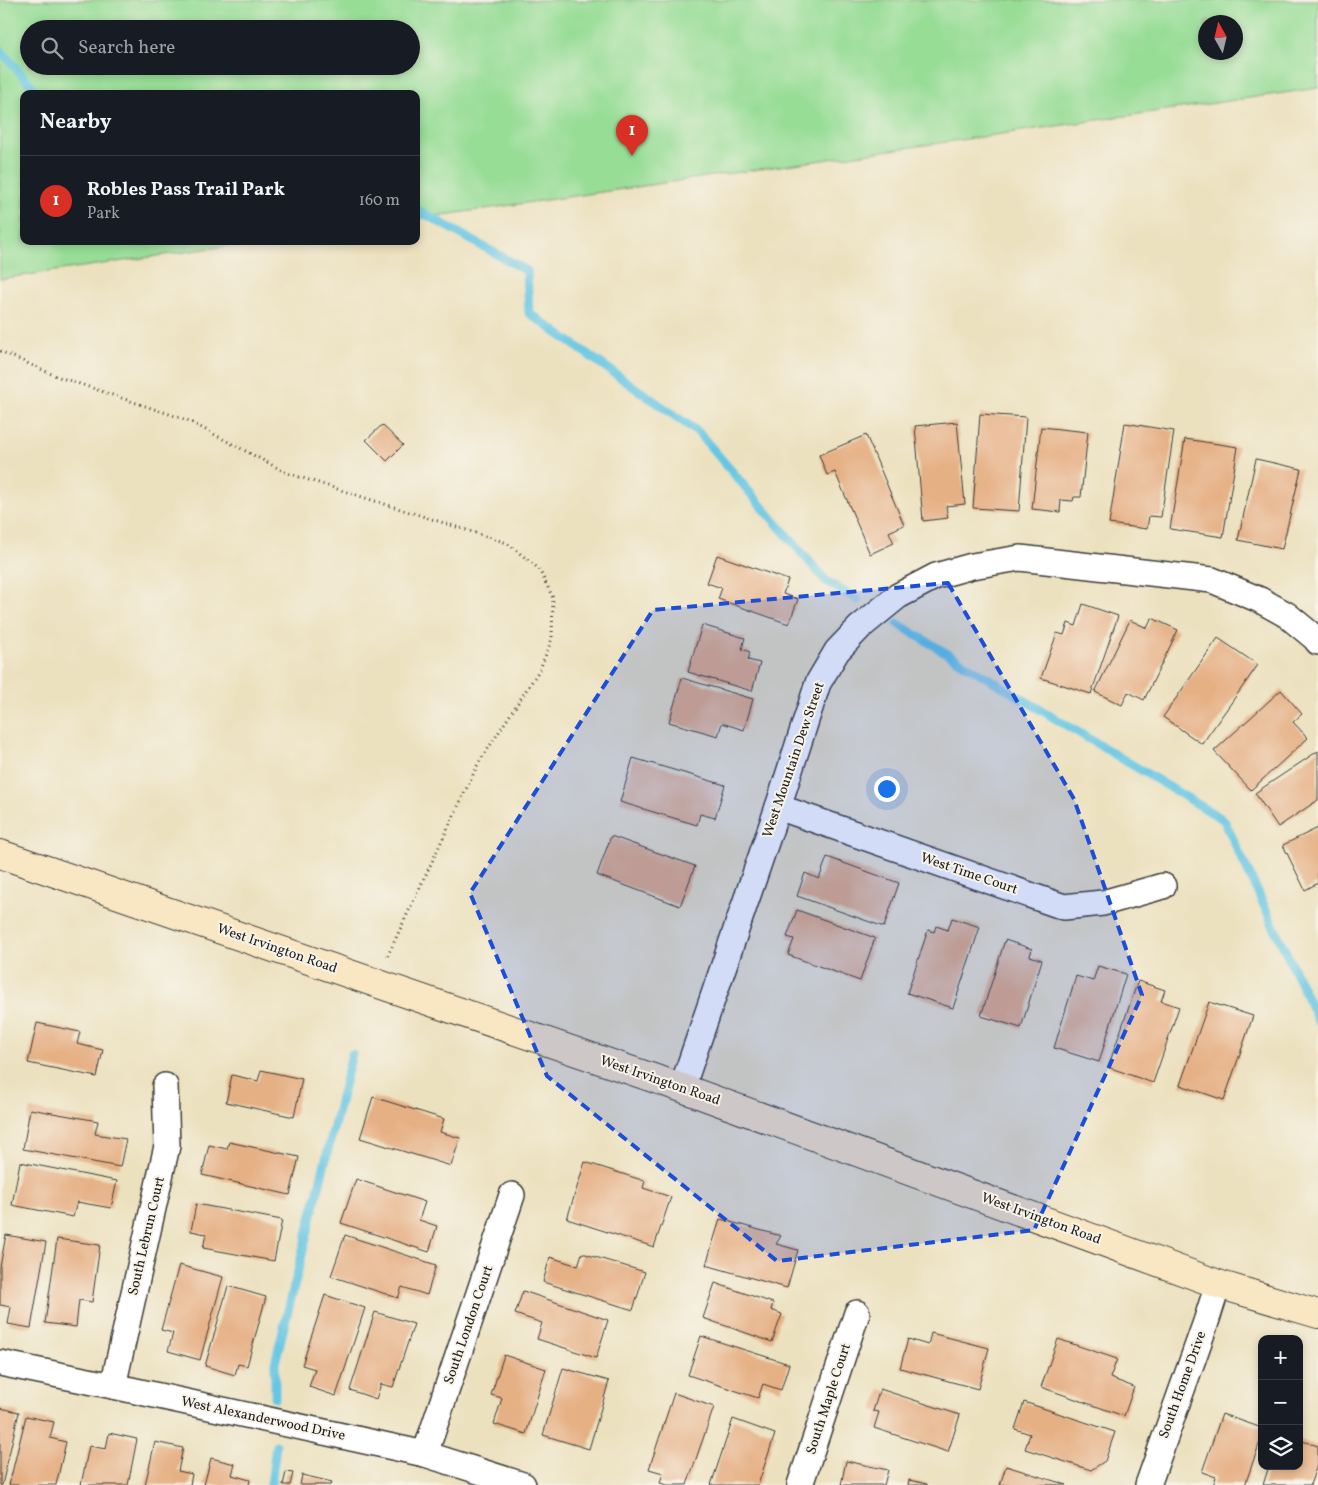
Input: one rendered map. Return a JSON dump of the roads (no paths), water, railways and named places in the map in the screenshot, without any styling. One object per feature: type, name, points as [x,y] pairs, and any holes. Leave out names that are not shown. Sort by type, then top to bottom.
[{"type":"main road","name":"West Irvington Road","points":[[0,854],[682,1088],[1218,1284],[1318,1314]]},
{"type":"street","name":"West Mountain Dew Street","points":[[682,1088],[778,807],[818,683],[837,651],[860,627],[898,596],[936,576],[972,566],[1020,558],[1212,580],[1260,600],[1287,615],[1318,642]]},
{"type":"street","name":"West Time Court","points":[[778,807],[1064,907],[1103,902],[1163,886]]},
{"type":"street","name":"South Lebrun Court","points":[[113,1386],[167,1146],[165,1086]]},
{"type":"street","name":"South London Court","points":[[425,1454],[512,1195]]},
{"type":"street","name":"South Home Drive","points":[[1148,1485],[1218,1284]]},
{"type":"street","name":"South Maple Court","points":[[800,1485],[857,1313]]},
{"type":"street","name":"West Alexanderwood Drive","points":[[0,1363],[425,1454],[523,1485]]},
{"type":"waterway","points":[[0,50],[20,73]]},
{"type":"waterway","points":[[22,75],[35,90]]},
{"type":"waterway","points":[[420,211],[527,271],[529,313],[698,432],[826,581],[858,600]]},
{"type":"waterway","points":[[898,624],[1224,820],[1318,1021]]},
{"type":"waterway","points":[[275,1398],[275,1363],[352,1054]]},
{"type":"waterway","points":[[271,1485],[276,1445]]},
{"type":"place","name":"Robles Pass Trail Park","points":[[632,156]]}]
